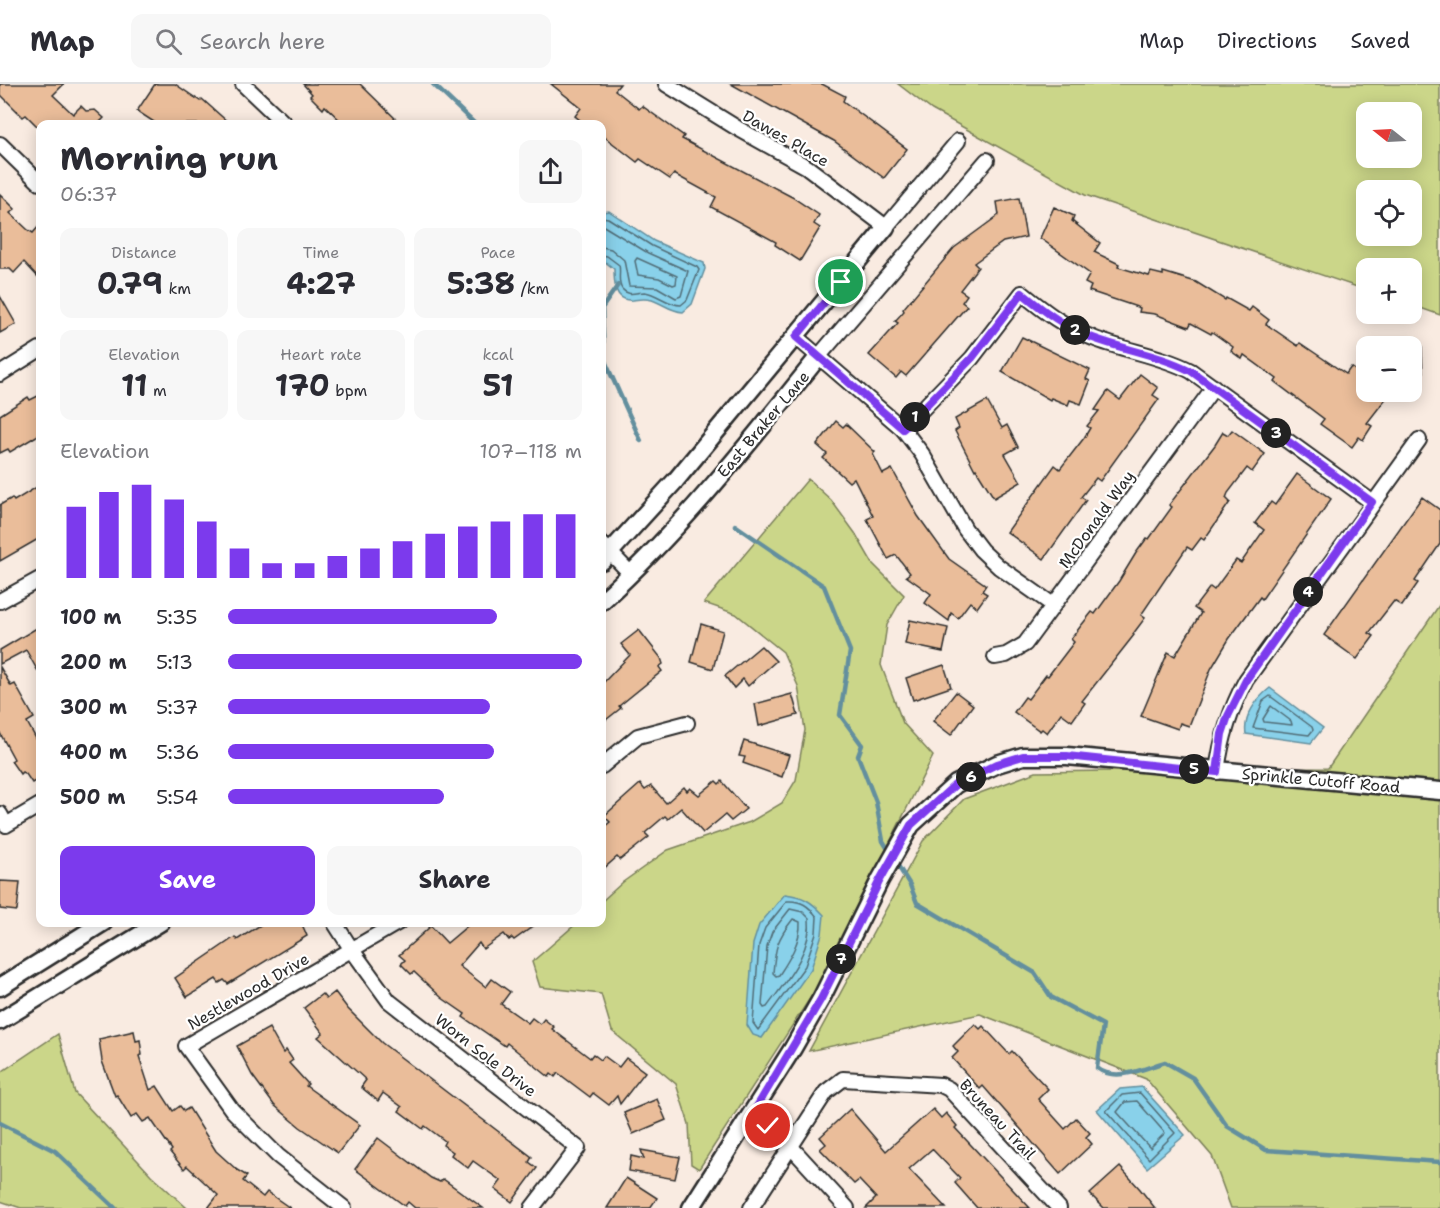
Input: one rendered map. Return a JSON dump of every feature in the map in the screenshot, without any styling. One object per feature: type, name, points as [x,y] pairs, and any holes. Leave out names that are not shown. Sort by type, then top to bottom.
[{"type":"street","points":[[243,84],[281,120]]},
{"type":"street","name":"Dawes Place","points":[[666,84],[737,129],[807,166],[886,227]]},
{"type":"street","name":"East Braker Lane","points":[[606,551],[676,480],[958,141]]},
{"type":"street","points":[[0,144],[36,179]]},
{"type":"street","name":"East Braker Lane","points":[[606,597],[668,536],[987,160]]},
{"type":"street","points":[[903,429],[972,358],[1022,293],[1077,332],[1172,362],[1191,371],[1372,502]]},
{"type":"street","points":[[796,337],[903,429],[922,454],[965,529],[981,550],[999,567],[1053,605]]},
{"type":"street","points":[[0,374],[36,352]]},
{"type":"street","name":"McDonald Way","points":[[995,657],[1006,655],[1025,644],[1214,387]]},
{"type":"street","points":[[1217,772],[1225,725],[1246,680],[1372,502],[1419,440]]},
{"type":"street","points":[[606,555],[631,574]]},
{"type":"street","points":[[0,601],[36,581]]},
{"type":"street","points":[[606,763],[638,736],[687,723]]},
{"type":"street","name":"Sprinkle Cutoff Road","points":[[691,1208],[752,1115],[821,999],[880,880],[911,825],[956,784],[997,764],[1023,756],[1067,756],[1217,772],[1440,790]]},
{"type":"street","points":[[3,819],[36,807]]},
{"type":"street","points":[[0,987],[96,927]]},
{"type":"street","points":[[0,1022],[153,927]]},
{"type":"street","name":"Worn Sole Drive","points":[[337,927],[389,1001],[578,1148],[532,1208]]},
{"type":"street","name":"Nestlewood Drive","points":[[344,1208],[278,1156],[232,1110],[186,1046],[391,927]]},
{"type":"street","name":"Bruneau Trail","points":[[751,1208],[826,1092],[843,1079],[941,1085],[948,1089],[1059,1208]]},
{"type":"street","points":[[752,1115],[781,1136],[847,1208]]},
{"type":"green space","points":[[898,84],[1440,84],[1440,315],[1422,309],[1422,258],[1356,258],[1356,287],[1085,195],[932,110]]},
{"type":"green space","points":[[808,479],[831,500],[855,533],[873,564],[904,595],[887,625],[881,665],[903,723],[933,756],[816,989],[699,1169],[691,1164],[689,1124],[676,1084],[612,1031],[601,994],[540,987],[532,962],[572,927],[606,927],[606,897],[623,882],[668,850],[750,822],[782,803],[796,780],[805,730],[798,686],[783,652],[736,614],[704,603]]},
{"type":"green space","points":[[1440,604],[1440,1208],[1231,1208],[1212,1156],[1146,1079],[980,1014],[809,1051],[923,841],[964,799],[1036,772],[1328,768]]},
{"type":"green space","points":[[58,1034],[75,1093],[151,1175],[187,1208],[21,1208],[0,1201],[0,1073]]},
{"type":"water","points":[[606,211],[609,211],[654,241],[704,263],[705,269],[692,304],[683,312],[652,300],[622,298],[616,290],[614,269],[606,262]]},
{"type":"water","points":[[1270,688],[1323,728],[1311,743],[1246,734],[1247,721],[1252,708]]},
{"type":"water","points":[[785,894],[806,900],[824,915],[822,934],[811,969],[762,1038],[753,1035],[747,1025],[753,944],[759,925]]},
{"type":"water","points":[[1142,1087],[1185,1135],[1147,1168],[1097,1110],[1120,1089]]},
{"type":"building","points":[[0,84],[64,84],[53,95],[73,114],[81,106],[86,111],[95,110],[104,118],[102,120],[36,120],[36,125],[26,115],[23,117],[0,94]]},
{"type":"building","points":[[155,84],[175,84],[200,101],[202,99],[226,120],[151,120],[137,111]]},
{"type":"building","points":[[303,84],[360,84],[397,120],[340,120],[325,106],[323,109],[310,96],[312,94]]},
{"type":"building","points":[[551,84],[620,84],[615,90],[639,109],[642,106],[684,136],[682,139],[792,197],[819,215],[814,224],[820,228],[800,261],[775,245],[776,242],[711,207],[716,197],[674,174],[670,179],[640,159],[637,162],[606,138],[606,120],[580,120],[575,116],[581,108]]},
{"type":"building","points":[[731,84],[822,84],[845,96],[843,101],[907,149],[884,178],[834,141]]},
{"type":"building","points":[[0,194],[15,209],[10,213],[28,230],[33,233],[36,230],[36,275],[24,262],[14,273],[10,269],[0,269]]},
{"type":"building","points":[[1019,198],[1026,237],[1003,242],[974,263],[978,267],[960,290],[967,295],[962,302],[967,306],[906,376],[901,372],[896,378],[869,355],[898,323],[895,321],[904,311],[903,309],[954,248],[999,215],[997,202]]},
{"type":"building","points":[[1054,207],[1074,216],[1072,221],[1100,243],[1094,252],[1119,264],[1118,267],[1149,276],[1151,272],[1163,275],[1163,272],[1196,282],[1225,300],[1226,298],[1249,311],[1252,307],[1269,320],[1266,324],[1298,346],[1300,343],[1346,374],[1351,367],[1356,371],[1356,402],[1383,402],[1367,423],[1372,426],[1363,440],[1359,437],[1352,447],[1320,424],[1324,419],[1275,382],[1277,379],[1244,355],[1242,359],[1231,351],[1233,347],[1212,332],[1211,334],[1191,323],[1189,327],[1155,314],[1139,312],[1140,308],[1089,291],[1091,286],[1085,283],[1090,274],[1040,238]]},
{"type":"building","points":[[0,296],[16,324],[0,333]]},
{"type":"building","points":[[1022,337],[1090,370],[1086,379],[1090,381],[1081,404],[1070,400],[1068,405],[1051,398],[1050,400],[1002,372]]},
{"type":"building","points":[[1140,374],[1158,388],[1153,395],[1159,399],[1100,481],[1096,478],[1081,497],[1086,500],[1044,559],[1007,532],[1055,465],[1060,469],[1084,438],[1090,428],[1087,426],[1099,411],[1095,410],[1108,391],[1120,400]]},
{"type":"building","points":[[28,397],[30,400],[36,397],[36,436],[10,452],[8,449],[0,453],[0,415]]},
{"type":"building","points":[[987,401],[1002,428],[1007,425],[1018,447],[1005,454],[1021,482],[994,498],[975,470],[955,431],[959,428],[955,419]]},
{"type":"building","points":[[836,421],[843,427],[846,424],[875,452],[873,454],[883,474],[892,469],[918,516],[949,559],[986,585],[982,591],[987,594],[977,608],[970,602],[958,618],[951,613],[949,621],[925,603],[931,594],[906,576],[910,573],[896,555],[888,559],[867,519],[873,516],[854,478],[849,482],[823,458],[827,454],[817,445]]},
{"type":"building","points":[[1232,430],[1265,454],[1252,472],[1247,468],[1228,493],[1226,498],[1230,502],[1204,540],[1201,538],[1192,550],[1187,547],[1141,615],[1145,618],[1134,635],[1082,701],[1085,703],[1072,721],[1061,713],[1047,733],[1042,729],[1040,731],[1014,712],[1025,697],[1028,699],[1046,675],[1048,676],[1074,642],[1071,639],[1092,612],[1095,614],[1136,553],[1172,507],[1169,505],[1223,432],[1228,435]]},
{"type":"building","points":[[1297,474],[1331,499],[1262,599],[1260,597],[1229,639],[1211,669],[1189,726],[1180,723],[1178,729],[1141,716],[1168,652],[1175,656],[1201,613],[1194,608],[1210,587],[1214,590],[1236,560],[1241,563],[1264,530],[1255,523],[1271,502],[1275,505]]},
{"type":"building","points":[[36,487],[36,540],[0,561],[0,505],[12,498],[14,501]]},
{"type":"building","points":[[1422,497],[1440,510],[1440,544],[1415,581],[1418,583],[1402,606],[1394,601],[1369,633],[1374,636],[1357,659],[1324,635]]},
{"type":"building","points":[[910,620],[948,628],[943,652],[905,644]]},
{"type":"building","points":[[701,624],[723,631],[713,669],[691,662]]},
{"type":"building","points":[[36,628],[36,668],[26,650],[0,664],[0,650]]},
{"type":"building","points":[[639,630],[661,658],[663,664],[659,667],[662,671],[619,706],[621,708],[606,720],[606,680],[630,655],[621,644]]},
{"type":"building","points":[[761,646],[776,661],[748,686],[743,679],[734,688],[725,676]]},
{"type":"building","points":[[944,665],[951,687],[913,700],[906,678]]},
{"type":"building","points":[[0,667],[11,686],[15,684],[34,718],[27,722],[36,739],[36,780],[32,783],[26,774],[22,772],[20,774],[11,761],[14,759],[0,733]]},
{"type":"building","points":[[956,692],[973,705],[951,735],[933,721]]},
{"type":"building","points":[[792,694],[798,715],[759,726],[755,704]]},
{"type":"building","points":[[744,741],[789,755],[782,777],[743,763],[745,757],[739,756]]},
{"type":"building","points":[[716,781],[719,784],[722,781],[746,809],[731,821],[725,815],[703,833],[681,808],[668,819],[665,816],[645,833],[649,837],[620,860],[617,857],[606,867],[606,826],[610,822],[606,814],[640,784],[645,790],[651,786],[666,803],[684,787],[687,791],[690,788],[699,795]]},
{"type":"building","points":[[0,881],[20,882],[17,911],[0,909]]},
{"type":"building","points":[[257,927],[303,927],[307,936],[228,984],[224,980],[219,983],[216,979],[187,997],[175,978],[235,937],[237,940]]},
{"type":"building","points":[[430,927],[447,943],[466,927],[532,927],[514,940],[512,938],[509,940],[504,934],[483,949],[479,943],[459,966],[486,987],[492,979],[510,992],[501,1004],[528,1023],[532,1018],[540,1024],[544,1019],[554,1027],[552,1029],[590,1058],[593,1054],[601,1060],[604,1056],[619,1067],[626,1058],[645,1072],[620,1104],[617,1096],[609,1105],[593,1093],[590,1097],[558,1073],[555,1077],[551,1074],[549,1077],[507,1043],[505,1046],[463,1017],[465,1014],[401,964],[405,960],[399,955]]},
{"type":"building","points":[[335,992],[348,1009],[382,1043],[532,1157],[529,1162],[537,1168],[512,1202],[495,1189],[501,1181],[473,1161],[468,1168],[451,1155],[453,1152],[443,1145],[445,1141],[425,1126],[423,1129],[399,1111],[402,1107],[383,1093],[378,1101],[361,1087],[366,1080],[318,1037],[323,1033],[304,1008],[322,994],[326,999]]},
{"type":"building","points":[[975,1024],[980,1029],[983,1026],[1009,1054],[1012,1051],[1048,1089],[1038,1099],[1065,1129],[1076,1118],[1090,1133],[1086,1137],[1092,1144],[1060,1174],[983,1086],[980,1089],[952,1058],[958,1052],[953,1046]]},
{"type":"building","points":[[269,1028],[283,1053],[286,1050],[293,1060],[289,1063],[308,1084],[306,1086],[360,1125],[338,1153],[300,1127],[274,1105],[252,1075],[237,1046]]},
{"type":"building","points":[[134,1031],[136,1041],[140,1040],[142,1055],[139,1056],[150,1090],[157,1086],[173,1111],[180,1106],[184,1111],[189,1108],[216,1151],[247,1176],[243,1181],[263,1197],[267,1192],[290,1208],[208,1208],[218,1195],[187,1166],[184,1169],[170,1152],[172,1150],[150,1118],[143,1122],[137,1114],[131,1118],[117,1095],[115,1096],[102,1061],[99,1039]]},
{"type":"building","points":[[657,1099],[666,1120],[633,1134],[624,1113]]},
{"type":"building","points":[[850,1109],[886,1151],[933,1109],[941,1118],[946,1113],[957,1126],[955,1128],[1030,1208],[977,1208],[955,1183],[960,1178],[932,1149],[909,1169],[946,1208],[866,1208],[876,1198],[859,1180],[854,1184],[820,1149],[826,1144],[820,1137]]},
{"type":"building","points":[[378,1138],[431,1178],[440,1182],[443,1179],[483,1208],[415,1208],[408,1202],[405,1206],[355,1169]]},
{"type":"building","points":[[641,1150],[680,1157],[675,1179],[629,1171],[631,1156],[644,1159]]},
{"type":"building","points":[[1120,1167],[1155,1208],[1104,1208],[1090,1194]]},
{"type":"building","points":[[626,1178],[657,1198],[650,1208],[607,1208]]},
{"type":"waterway","points":[[433,84],[471,120]]},
{"type":"waterway","points":[[606,302],[618,285]]},
{"type":"waterway","points":[[606,363],[641,441]]},
{"type":"waterway","points":[[735,525],[824,586],[850,651],[840,715],[862,745],[858,756],[876,802],[883,841],[891,854]]},
{"type":"waterway","points":[[895,861],[910,885],[917,903],[1035,973],[1051,997],[1103,1025],[1097,1068],[1113,1074],[1122,1074],[1165,1062],[1193,1078],[1227,1126],[1266,1150],[1440,1162]]},
{"type":"waterway","points":[[0,1123],[55,1151],[115,1208]]},
{"type":"route","points":[[768,1126],[752,1115],[821,999],[880,880],[911,825],[956,784],[997,764],[1023,756],[1067,756],[1217,772],[1222,734],[1228,716],[1246,680],[1372,502],[1191,371],[1172,362],[1077,332],[1022,293],[972,358],[903,429],[796,337],[841,282]]}]
